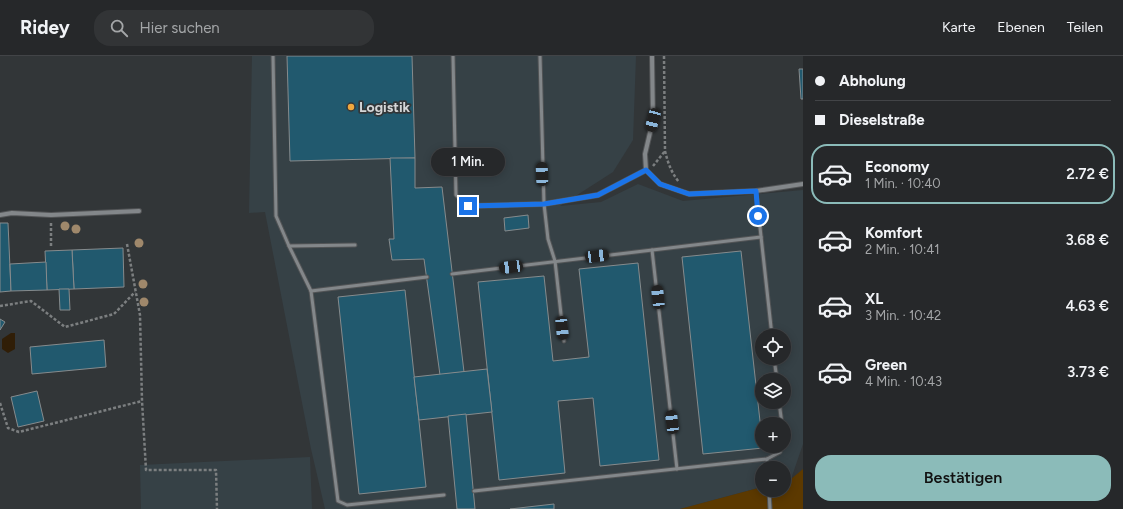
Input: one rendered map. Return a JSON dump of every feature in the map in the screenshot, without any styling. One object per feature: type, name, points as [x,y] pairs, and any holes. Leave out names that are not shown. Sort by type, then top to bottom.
[{"type":"street","points":[[652,56],[653,120],[644,154],[646,170],[660,184],[689,194],[756,191],[803,184]]},
{"type":"street","points":[[468,206],[544,204],[598,195],[646,170]]},
{"type":"street","points":[[0,215],[12,213],[51,215],[139,211]]},
{"type":"lane","points":[[273,56],[276,216],[311,291],[338,501],[348,507],[444,495]]},
{"type":"lane","points":[[453,56],[456,195],[468,206]]},
{"type":"lane","points":[[540,56],[544,204],[548,239],[555,262],[564,341]]},
{"type":"lane","points":[[756,191],[771,329]]},
{"type":"lane","points":[[452,274],[761,237]]},
{"type":"lane","points":[[289,246],[355,245]]},
{"type":"lane","points":[[652,250],[677,469]]},
{"type":"lane","points":[[311,291],[427,277]]},
{"type":"lane","points":[[474,492],[767,459],[778,453]]},
{"type":"lane","points":[[769,497],[770,509]]},
{"type":"path","points":[[664,56],[665,151],[669,166],[674,176],[689,194]]},
{"type":"path","points":[[646,170],[655,165],[665,151]]},
{"type":"path","points":[[51,215],[51,246]]},
{"type":"path","points":[[127,244],[140,315],[142,401],[146,470],[216,470],[217,509]]},
{"type":"path","points":[[0,306],[31,301],[65,327],[114,314],[136,292]]},
{"type":"path","points":[[0,403],[8,428],[18,432],[142,401]]},
{"type":"shaded area","points":[[252,56],[636,56],[633,140],[613,172],[560,206],[601,202],[638,184],[683,201],[803,190],[803,444],[791,479],[791,461],[755,461],[755,489],[680,509],[325,509],[311,449],[265,212],[249,213]]},
{"type":"shaded area","points":[[11,333],[15,333],[15,349],[8,353],[2,349],[2,339]]},
{"type":"shaded area","points":[[310,457],[312,509],[141,509],[140,465]]},
{"type":"shaded area","points":[[803,469],[803,509],[680,509],[755,489],[755,497],[791,497],[791,479]]},
{"type":"building","name":"Logistik","points":[[287,56],[412,56],[415,158],[290,161]]},
{"type":"building","points":[[799,69],[803,69],[803,99],[801,99]]},
{"type":"building","points":[[390,158],[415,158],[415,188],[442,187],[464,372],[440,375],[424,259],[392,260],[389,239],[394,239]]},
{"type":"building","points":[[528,215],[529,228],[505,231],[504,218]]},
{"type":"building","points":[[0,223],[8,223],[11,291],[0,292]]},
{"type":"building","points":[[123,248],[124,287],[74,289],[72,250]]},
{"type":"building","points":[[72,250],[74,289],[47,290],[45,251]]},
{"type":"building","points":[[741,251],[755,376],[755,409],[759,409],[760,417],[755,417],[755,449],[703,454],[682,257]]},
{"type":"building","points":[[46,262],[47,290],[11,291],[10,264]]},
{"type":"building","points":[[638,263],[659,460],[600,466],[593,398],[558,401],[565,473],[499,480],[478,282],[544,276],[553,361],[589,357],[579,269]]},
{"type":"building","points":[[59,289],[69,289],[70,310],[60,310]]},
{"type":"building","points":[[405,290],[426,487],[359,494],[338,297]]},
{"type":"building","points":[[0,319],[5,322],[0,330]]},
{"type":"building","points":[[104,340],[106,367],[32,374],[30,347]]},
{"type":"building","points":[[487,369],[492,412],[419,420],[414,377]]},
{"type":"building","points":[[37,391],[44,421],[18,427],[11,397]]},
{"type":"building","points":[[466,414],[475,509],[457,509],[448,416]]},
{"type":"building","points":[[554,504],[554,509],[510,509]]},
{"type":"place","name":"Logistik","points":[[351,107]]},
{"type":"route","points":[[468,206],[544,204],[598,195],[646,170],[660,184],[689,194],[756,191],[758,216]]}]
